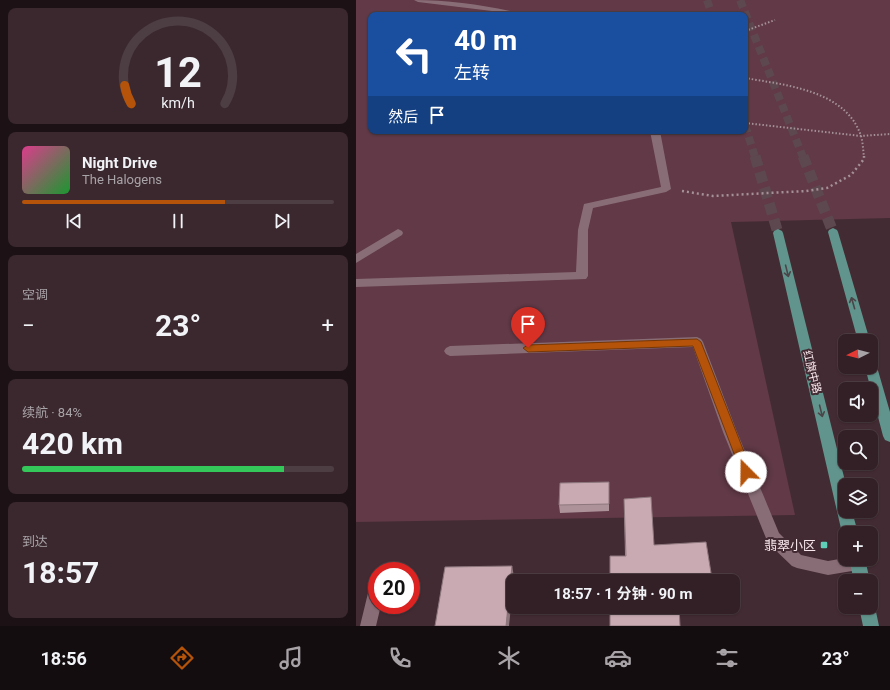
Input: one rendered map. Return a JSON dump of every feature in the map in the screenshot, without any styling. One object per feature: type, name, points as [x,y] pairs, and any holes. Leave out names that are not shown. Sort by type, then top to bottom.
[{"type":"main road","points":[[833,232],[862,334]]},
{"type":"main road","name":"红旗中路","points":[[778,233],[838,482]]},
{"type":"main road","points":[[873,374],[890,436]]},
{"type":"main road","points":[[869,614],[872,626]]},
{"type":"street","points":[[418,0],[492,9],[504,12]]},
{"type":"street","points":[[356,283],[582,276],[583,230],[588,206],[666,189],[656,134]]},
{"type":"street","points":[[356,259],[398,233]]},
{"type":"street","points":[[450,351],[697,342],[730,432],[773,538],[797,561],[828,568],[838,566]]},
{"type":"street","points":[[368,626],[371,614]]},
{"type":"path","points":[[748,30],[775,20]]},
{"type":"path","points":[[666,189],[713,196],[806,192],[828,188],[851,175],[864,159],[861,136],[855,124],[840,106],[826,98],[784,86],[748,79]]},
{"type":"path","points":[[748,123],[861,136],[890,134]]},
{"type":"shaded area","points":[[356,0],[890,0],[890,218],[731,222],[795,515],[356,522]]},
{"type":"building","points":[[609,482],[609,504],[559,505],[560,483]]},
{"type":"building","points":[[651,497],[654,545],[706,542],[711,574],[610,574],[610,556],[626,556],[624,499]]},
{"type":"building","points":[[512,566],[511,574],[506,574],[506,626],[435,626],[445,567]]},
{"type":"building","points":[[610,614],[679,614],[680,626],[610,626]]},
{"type":"tunnel","points":[[707,0],[711,12]]},
{"type":"tunnel","points":[[740,0],[745,12]]},
{"type":"tunnel","points":[[748,20],[803,157]]},
{"type":"tunnel","points":[[748,134],[755,157]]},
{"type":"tunnel","points":[[755,156],[778,233]]},
{"type":"tunnel","points":[[803,156],[833,232]]},
{"type":"place","name":"翡翠小区","points":[[824,545]]},
{"type":"route","points":[[528,348],[697,342],[746,472]]}]
